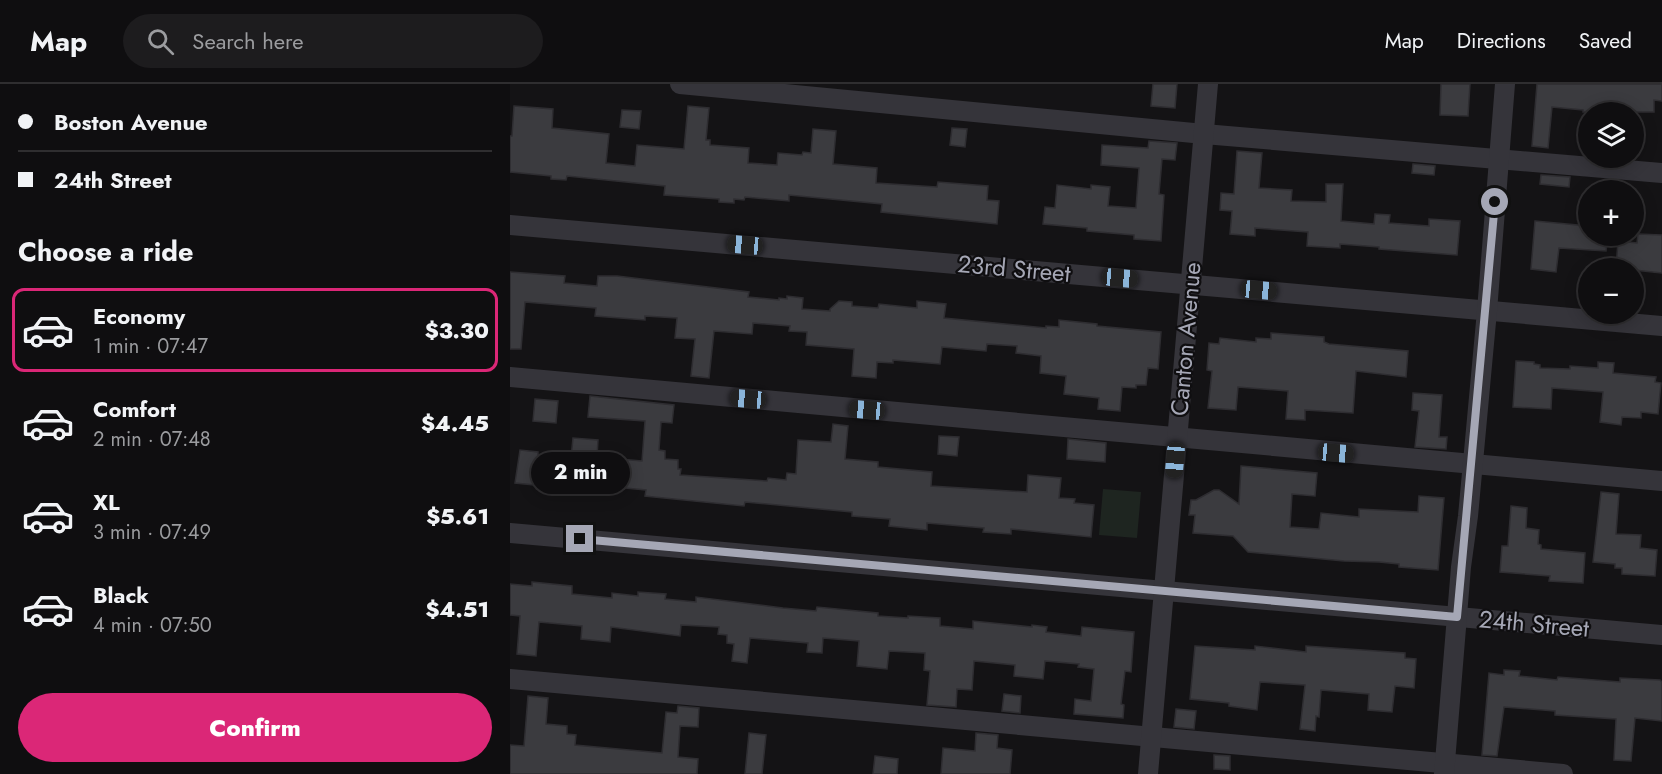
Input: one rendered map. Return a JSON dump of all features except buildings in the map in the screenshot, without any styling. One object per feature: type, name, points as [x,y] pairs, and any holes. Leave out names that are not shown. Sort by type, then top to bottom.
[{"type":"street","points":[[680,84],[1204,134],[1662,173]]},
{"type":"street","name":"Canton Avenue","points":[[1148,774],[1208,84]]},
{"type":"street","points":[[1444,769],[1487,310],[1505,84]]},
{"type":"street","name":"23rd Street","points":[[510,225],[1662,326]]},
{"type":"street","points":[[510,377],[1662,481]]},
{"type":"street","name":"24th Street","points":[[510,533],[1662,635]]},
{"type":"street","points":[[510,679],[1151,738],[1444,769],[1563,774]]},
{"type":"shaded area","points":[[1103,489],[1141,492],[1137,538],[1099,535]]},
{"type":"route","points":[[580,539],[1457,617],[1487,310],[1495,202]]}]
